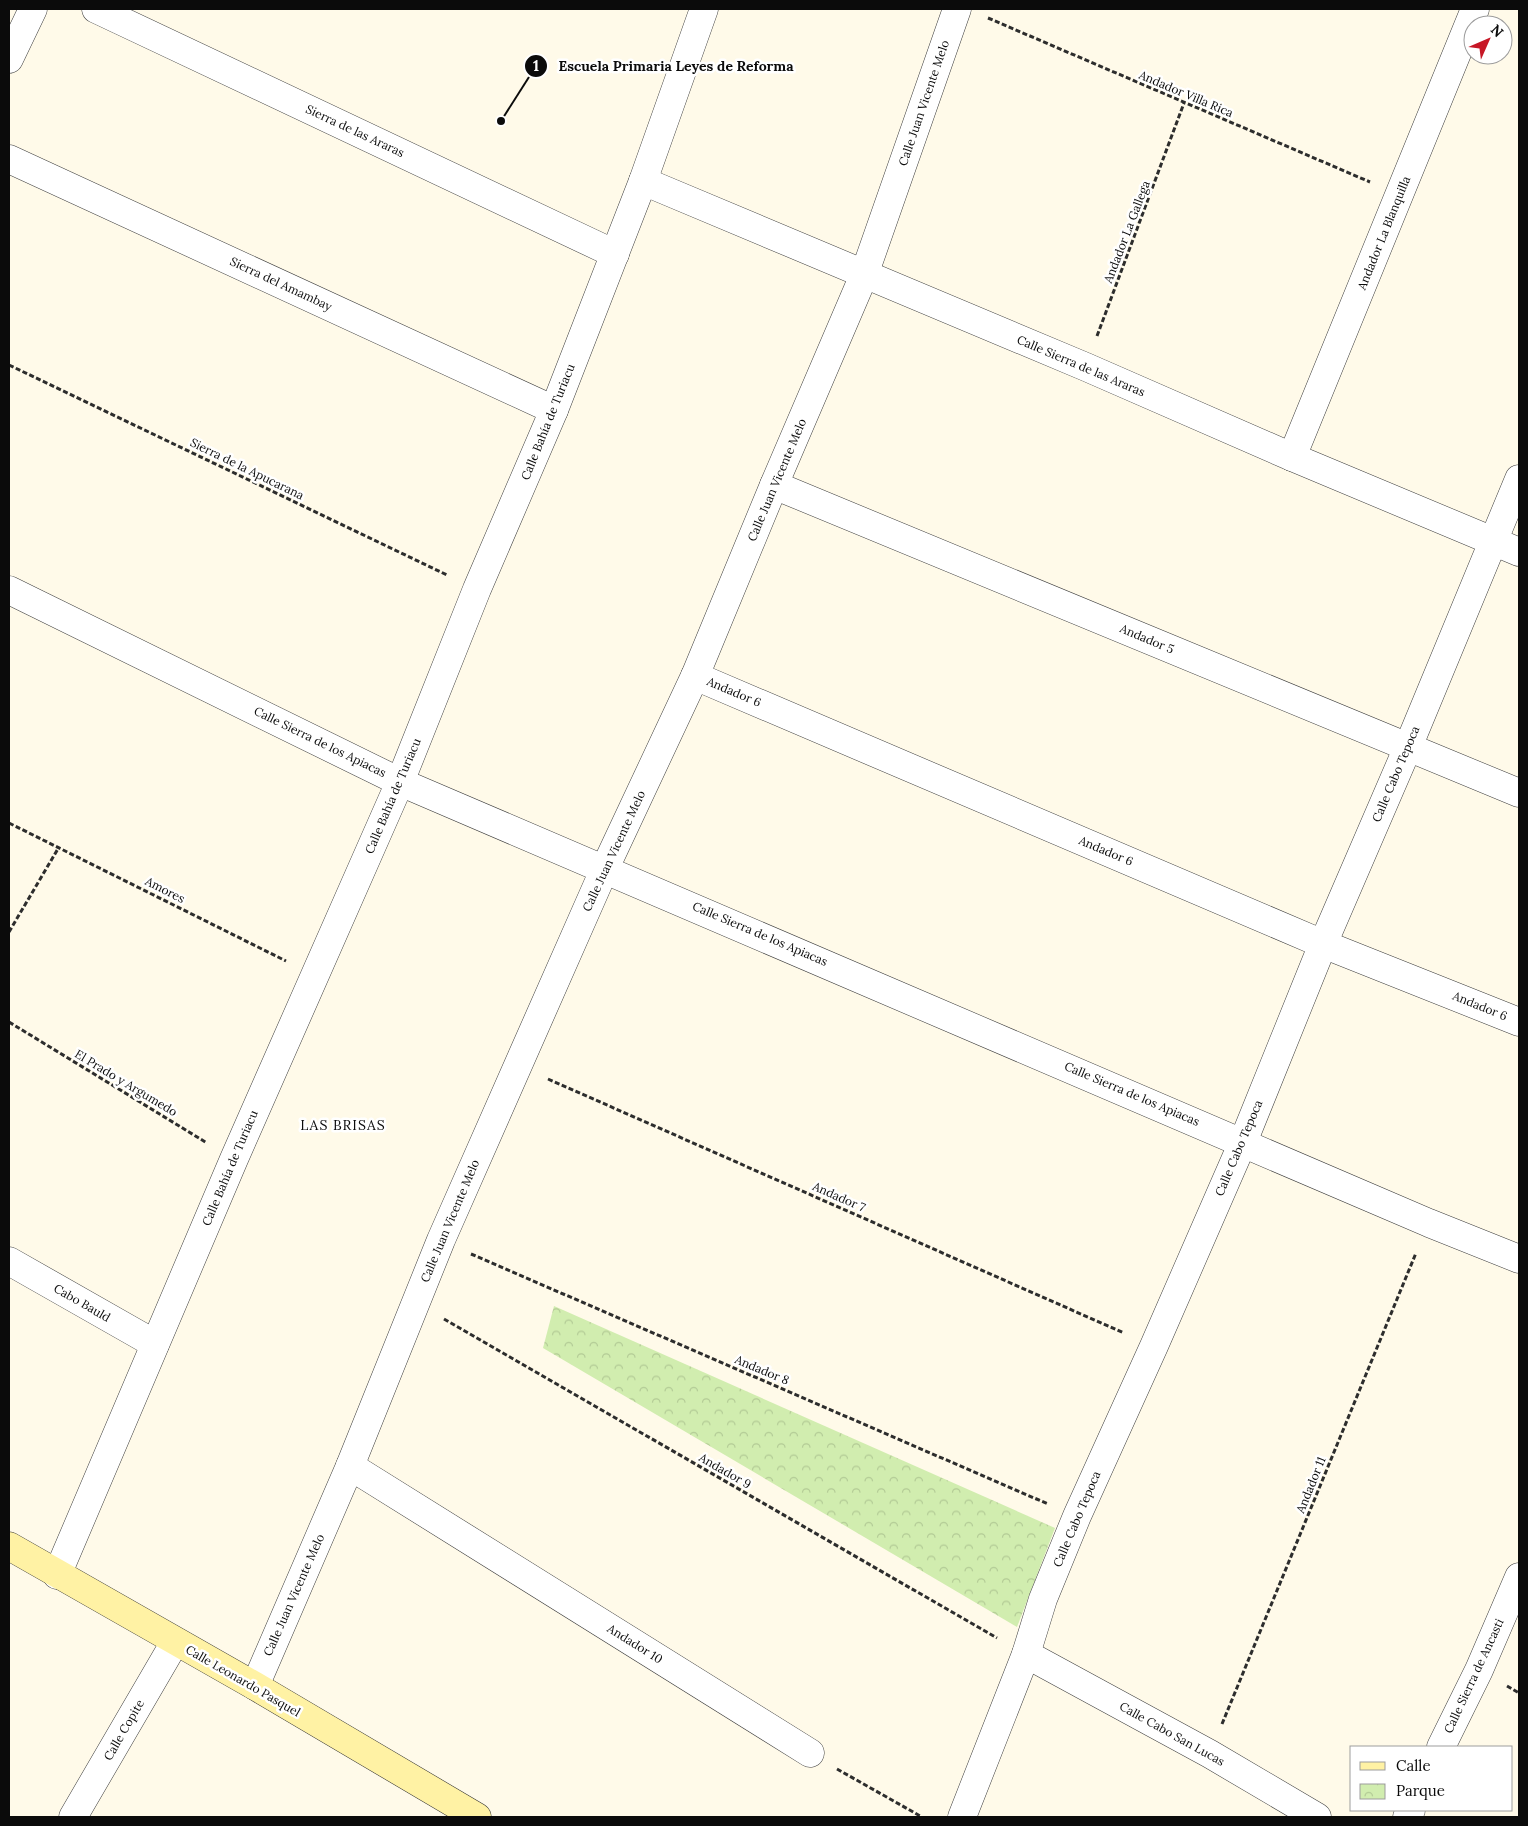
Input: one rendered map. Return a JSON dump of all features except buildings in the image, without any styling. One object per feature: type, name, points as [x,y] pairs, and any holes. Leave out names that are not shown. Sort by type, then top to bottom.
[{"type":"street","points":[[9,59],[33,9]]},
{"type":"street","name":"Sierra de las Araras","points":[[96,9],[614,254]]},
{"type":"street","name":"Calle Bahía de Turiacu","points":[[57,1575],[234,1159],[400,782],[477,589],[554,410],[643,181],[704,9]]},
{"type":"street","name":"Calle Juan Vicente Melo","points":[[255,1686],[350,1466],[441,1240],[605,868],[695,676],[864,275],[957,9]]},
{"type":"street","name":"Andador La Blanquilla","points":[[1292,457],[1475,9]]},
{"type":"street","name":"Sierra del Amambay","points":[[9,159],[554,410]]},
{"type":"street","name":"Calle Sierra de las Araras","points":[[643,181],[1519,552]]},
{"type":"street","name":"Calle Cabo Tepoca","points":[[962,1817],[1026,1654],[1043,1599],[1077,1516],[1154,1346],[1242,1142],[1323,944],[1408,748],[1519,479]]},
{"type":"street","name":"Andador 5","points":[[774,485],[1519,793]]},
{"type":"street","name":"Calle Sierra de los Apiacas","points":[[9,590],[400,782],[1519,1259]]},
{"type":"street","name":"Andador 6","points":[[695,676],[1323,944],[1519,1022]]},
{"type":"street","name":"Cabo Bauld","points":[[9,1261],[155,1344]]},
{"type":"street","name":"Andador 10","points":[[350,1466],[810,1754]]},
{"type":"street","name":"Calle Leonardo Pasquel","points":[[9,1546],[255,1686],[477,1817]]},
{"type":"street","name":"Calle Sierra de Ancasti","points":[[1441,1746],[1478,1670],[1519,1577]]},
{"type":"street","name":"Calle Copite","points":[[73,1817],[175,1642]]},
{"type":"street","name":"Calle Cabo San Lucas","points":[[1026,1654],[1210,1754],[1317,1817]]},
{"type":"path","name":"Andador Villa Rica","points":[[985,17],[1400,195]]},
{"type":"path","name":"Andador La Gallega","points":[[1086,367],[1184,103]]},
{"type":"path","name":"Sierra de la Apucarana","points":[[9,365],[477,589]]},
{"type":"path","name":"Amores","points":[[9,823],[314,975]]},
{"type":"path","points":[[9,932],[59,847]]},
{"type":"path","name":"El Prado y Argumedo","points":[[9,1022],[234,1159]]},
{"type":"path","name":"Andador 7","points":[[518,1065],[1154,1346]]},
{"type":"path","name":"Andador 11","points":[[1210,1754],[1429,1222]]},
{"type":"path","name":"Andador 8","points":[[441,1240],[1077,1516]]},
{"type":"path","name":"Andador 9","points":[[415,1303],[1026,1654]]},
{"type":"path","points":[[810,1754],[922,1817]]},
{"type":"green space","points":[[554,1306],[1055,1528],[1017,1627],[543,1348]]},
{"type":"place","name":"Escuela Primaria Leyes de Reforma","points":[[501,121]]},
{"type":"district","name":"LAS BRISAS","points":[[343,1125]]}]
